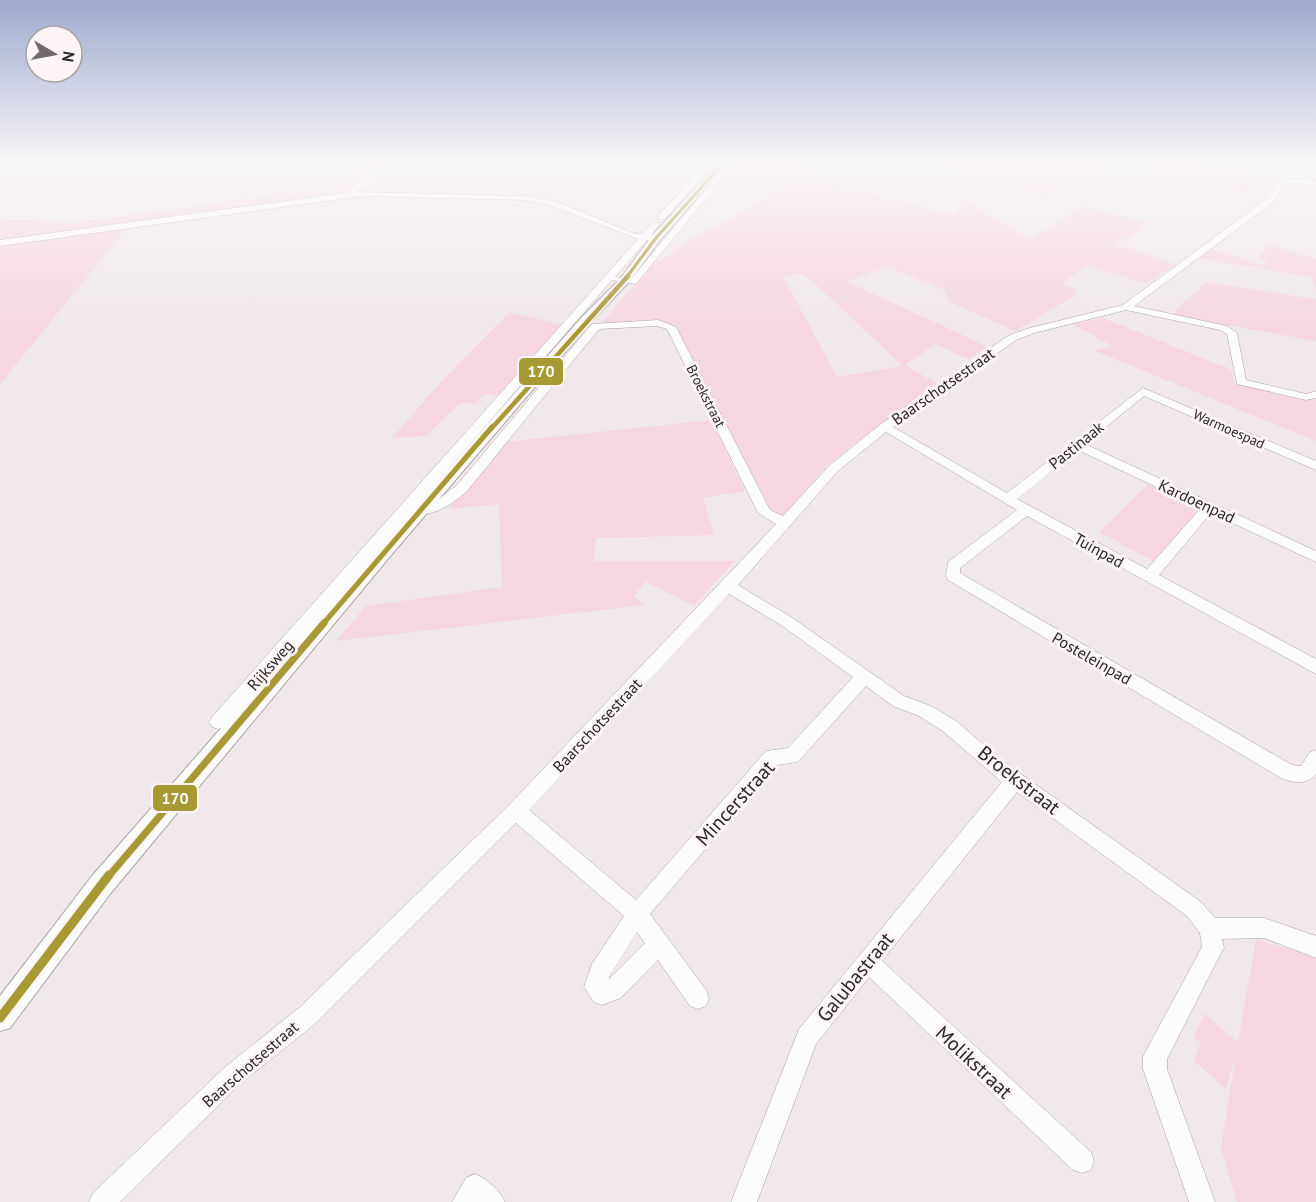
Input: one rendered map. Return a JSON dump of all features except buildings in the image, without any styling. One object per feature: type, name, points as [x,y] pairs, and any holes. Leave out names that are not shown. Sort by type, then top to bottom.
[{"type":"main road","name":"Rijksweg","points":[[0,1018],[227,720],[414,510],[590,324],[620,280],[642,256],[650,238],[669,216]]},
{"type":"street","points":[[0,243],[195,216]]},
{"type":"street","points":[[580,216],[650,238]]},
{"type":"street","name":"Rijksweg","points":[[620,280],[633,282],[682,216]]},
{"type":"street","name":"Baarschotsestraat","points":[[102,1202],[232,1076],[308,1015],[516,811],[728,586],[834,468],[885,427],[1012,338],[1030,331],[1126,307],[1249,216]]},
{"type":"street","name":"Rijksweg","points":[[414,510],[650,238],[655,225]]},
{"type":"street","name":"Baarschotsestraat","points":[[1126,307],[1223,328],[1232,333],[1241,382],[1306,397],[1316,394]]},
{"type":"street","name":"Broekstraat","points":[[590,324],[658,323],[671,327],[765,513],[784,522]]},
{"type":"street","name":"Pastinaak","points":[[1008,498],[1078,445],[1143,391]]},
{"type":"street","name":"Warmoespad","points":[[1143,391],[1316,466]]},
{"type":"street","name":"Tuinpad","points":[[885,427],[1026,510],[1316,668]]},
{"type":"street","name":"Kardoenpad","points":[[1078,445],[1316,557]]},
{"type":"street","points":[[1149,577],[1209,507]]},
{"type":"street","name":"Posteleinpad","points":[[1026,510],[953,566],[953,576],[1287,772],[1304,775],[1310,772],[1316,758]]},
{"type":"street","name":"Broekstraat","points":[[728,586],[786,621],[899,701],[918,706],[978,748],[994,765],[1194,909],[1210,929]]},
{"type":"street","name":"Mincerstraat","points":[[658,945],[613,990],[602,994],[595,987],[600,972],[637,914],[772,757],[792,756],[864,677]]},
{"type":"street","name":"Galubastraat","points":[[744,1202],[807,1037],[1015,780]]},
{"type":"street","points":[[516,811],[637,914],[698,998]]},
{"type":"street","points":[[1202,1202],[1155,1069],[1155,1057],[1213,948],[1210,929],[1264,928],[1316,947]]},
{"type":"street","name":"Molikstraat","points":[[867,962],[1082,1161]]},
{"type":"shaded area","points":[[122,216],[180,216],[0,241],[0,219],[73,223]]},
{"type":"shaded area","points":[[734,216],[991,216],[1030,239],[1067,216],[1122,216],[1148,223],[1129,239],[1121,238],[1114,244],[1175,264],[1146,284],[1086,265],[1063,283],[1077,292],[1074,296],[1015,331],[950,302],[945,291],[887,266],[848,282],[988,347],[968,359],[935,344],[905,365],[936,383],[828,464],[783,517],[767,511],[757,498],[674,326],[654,321],[601,324],[655,260],[659,261],[695,237]],"holes":[[[800,273],[811,280],[903,366],[837,377],[785,280],[778,279]]]},
{"type":"shaded area","points":[[127,228],[0,384],[0,246]]},
{"type":"shaded area","points":[[1270,245],[1316,259],[1316,293],[1311,277],[1199,258],[1211,249],[1265,266],[1267,261],[1257,258]]},
{"type":"shaded area","points":[[1206,282],[1316,299],[1316,341],[1171,315]]},
{"type":"shaded area","points":[[510,312],[564,325],[500,396],[485,393],[474,404],[461,402],[426,436],[392,438],[441,382]]},
{"type":"shaded area","points":[[1103,318],[1232,370],[1234,384],[1316,400],[1316,441],[1095,351],[1112,346],[1073,324]]},
{"type":"shaded area","points":[[711,420],[745,491],[703,498],[714,535],[596,538],[594,561],[735,561],[694,606],[646,582],[633,596],[645,605],[336,641],[366,606],[502,587],[499,504],[449,509],[505,442]]},
{"type":"shaded area","points":[[1148,484],[1201,510],[1153,561],[1099,532]]},
{"type":"shaded area","points":[[1256,940],[1316,956],[1316,1202],[1237,1202],[1221,1148],[1236,1054],[1226,1089],[1194,1061],[1201,1043],[1194,1037],[1204,1014],[1238,1042]]},
{"type":"transit line","name":"170","points":[[0,1018],[101,885],[386,550],[585,321],[624,281],[676,216]]}]
